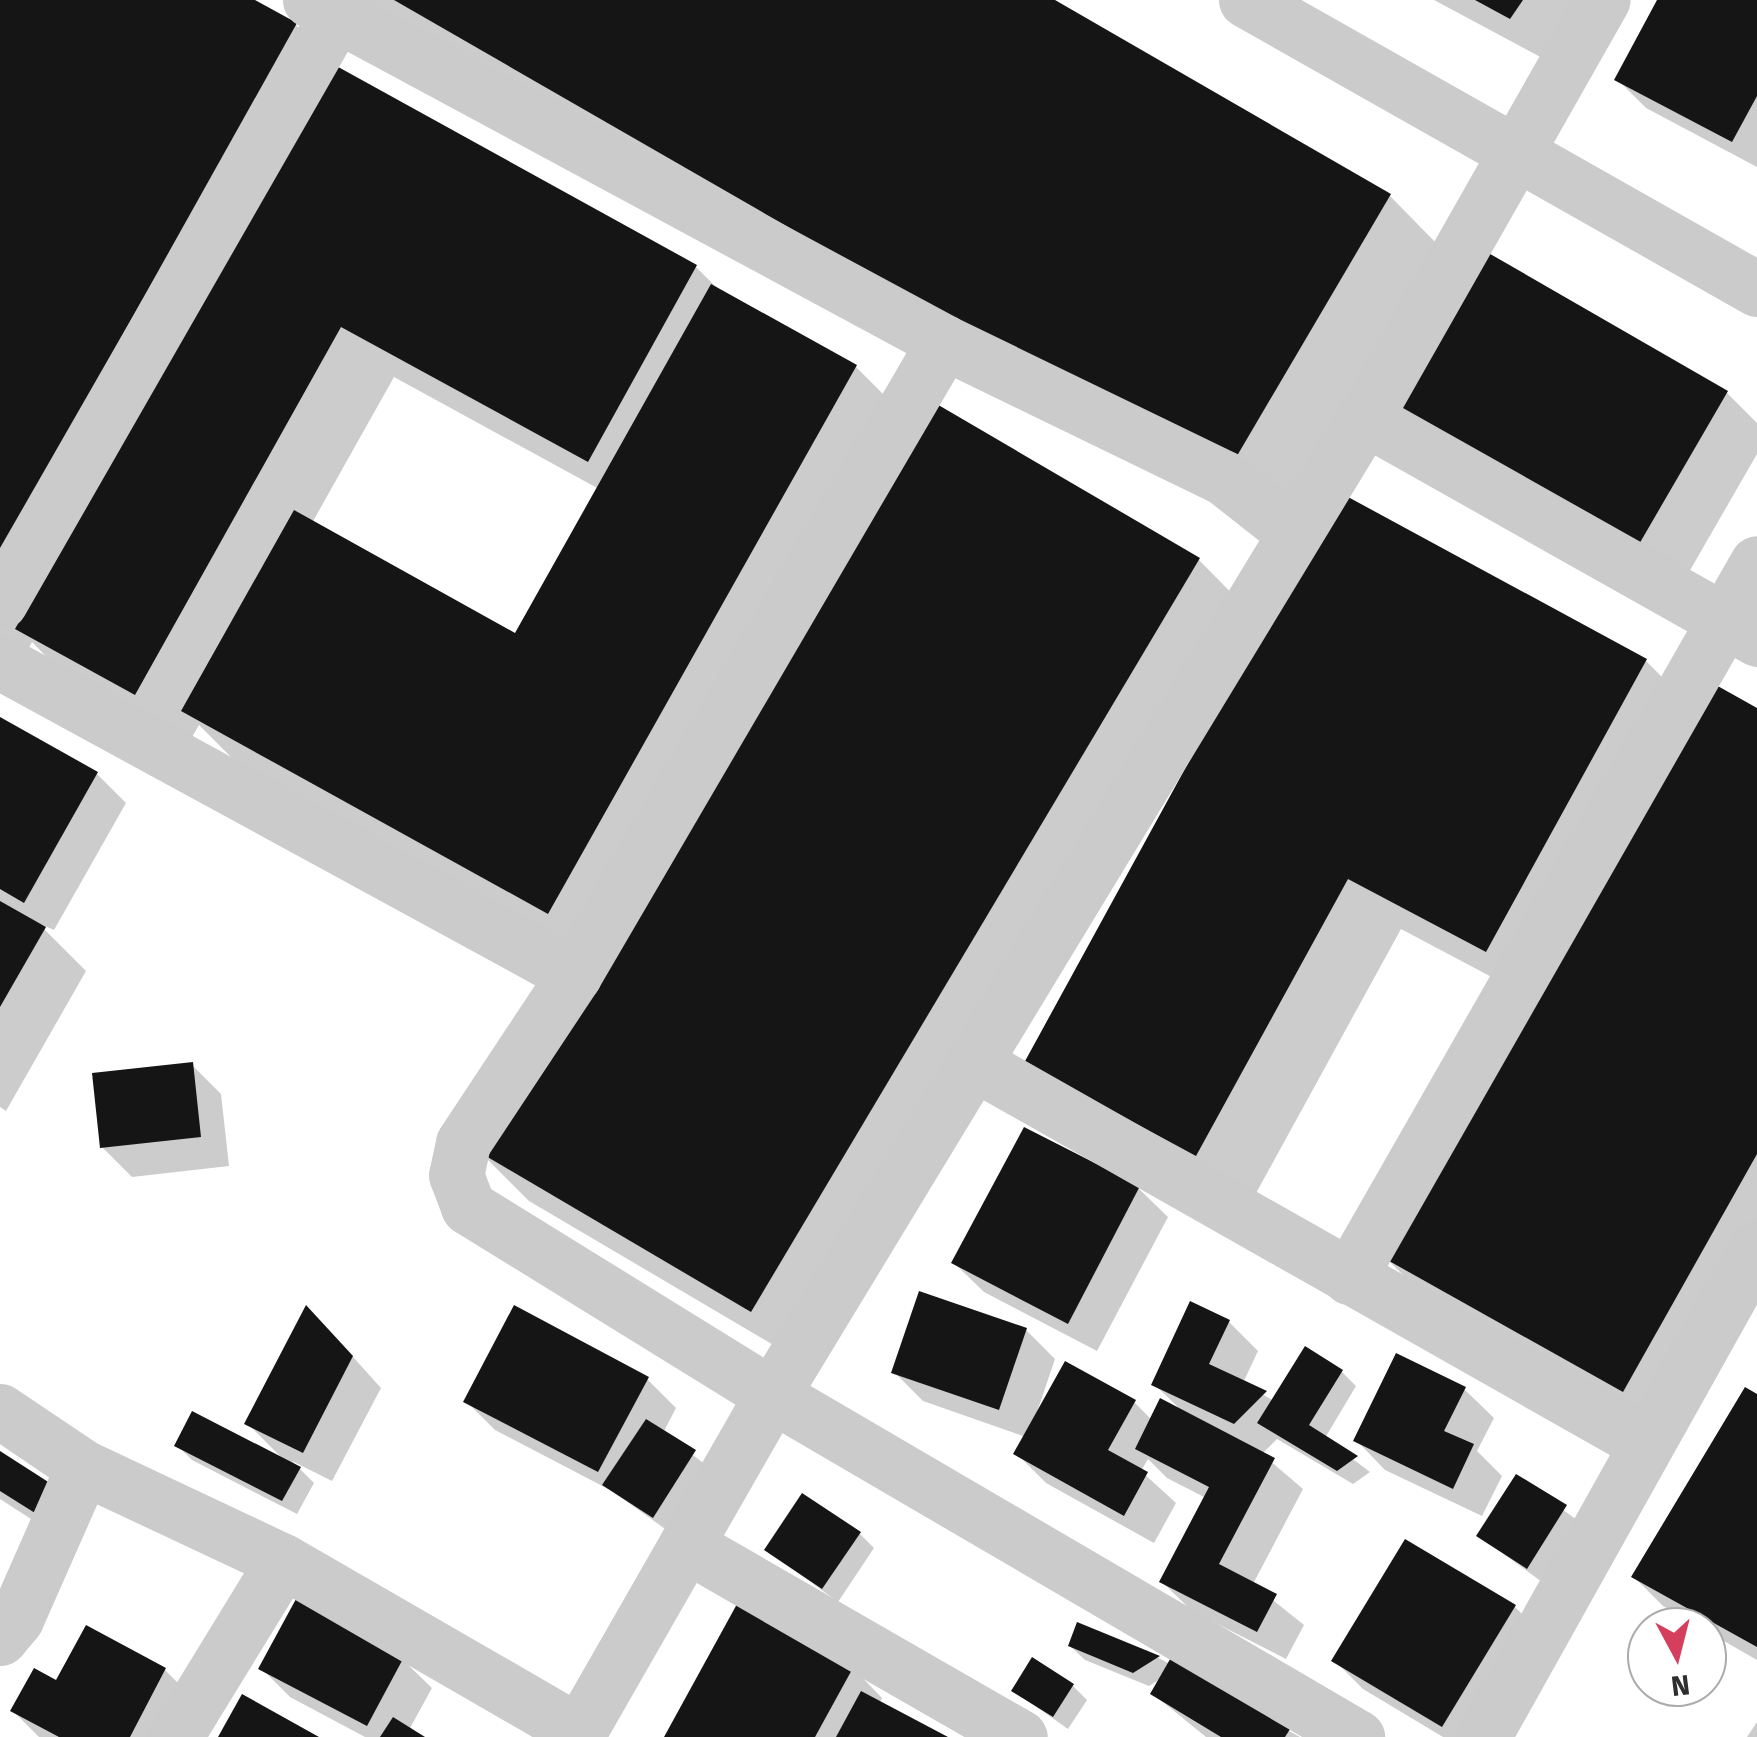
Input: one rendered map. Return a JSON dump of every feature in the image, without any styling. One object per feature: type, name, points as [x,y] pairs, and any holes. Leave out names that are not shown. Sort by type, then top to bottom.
[{"type":"street","points":[[1246,0],[1757,289]]},
{"type":"street","points":[[0,1412],[83,1467],[283,1561],[577,1735],[772,1394],[1364,418],[1602,0]]},
{"type":"street","points":[[0,602],[324,7],[944,342],[1224,478],[1294,533]]},
{"type":"street","points":[[944,342],[574,975],[463,1143],[456,1174],[468,1208],[772,1394],[1357,1737]]},
{"type":"street","points":[[1364,418],[1740,628]]},
{"type":"street","points":[[1349,1277],[1740,628],[1757,563]]},
{"type":"street","points":[[0,662],[574,975]]},
{"type":"street","points":[[974,1063],[1643,1442]]},
{"type":"street","points":[[1483,1737],[1643,1442],[1757,1247]]},
{"type":"street","points":[[0,1638],[16,1618],[83,1467]]},
{"type":"street","points":[[686,1545],[1020,1737]]},
{"type":"street","points":[[175,1737],[283,1561]]},
{"type":"building","points":[[0,0],[255,0],[297,23],[0,554]]},
{"type":"building","points":[[394,0],[1055,0],[1391,194],[1224,478]]},
{"type":"building","points":[[1475,0],[1523,0],[1510,19]]},
{"type":"building","points":[[1657,0],[1757,0],[1757,96],[1732,142],[1614,80]]},
{"type":"building","points":[[331,63],[697,265],[588,462],[341,327],[135,695],[15,629]]},
{"type":"building","points":[[1485,251],[1728,391],[1638,546],[1395,407]]},
{"type":"building","points":[[711,284],[857,365],[548,914],[181,711],[294,510],[515,633]]},
{"type":"building","points":[[923,396],[1200,558],[751,1312],[474,1149]]},
{"type":"building","points":[[1337,491],[1647,659],[1486,952],[1348,879],[1196,1156],[1024,1063]]},
{"type":"building","points":[[1707,680],[1757,708],[1757,1154],[1623,1392],[1382,1257]]},
{"type":"building","points":[[0,717],[98,772],[24,903],[0,889]]},
{"type":"building","points":[[0,901],[46,927],[0,1007]]},
{"type":"building","points":[[193,1062],[201,1137],[100,1148],[92,1073]]},
{"type":"building","points":[[1024,1127],[1140,1186],[1068,1324],[951,1263]]},
{"type":"building","points":[[919,1291],[1027,1328],[999,1410],[891,1373]]},
{"type":"building","points":[[1190,1301],[1230,1320],[1209,1364],[1267,1391],[1234,1424],[1151,1385]]},
{"type":"building","points":[[306,1305],[353,1356],[303,1453],[244,1424]]},
{"type":"building","points":[[514,1305],[649,1377],[598,1472],[463,1402]]},
{"type":"building","points":[[1305,1346],[1343,1370],[1309,1425],[1358,1456],[1337,1471],[1257,1423]]},
{"type":"building","points":[[1396,1353],[1466,1387],[1444,1431],[1474,1444],[1453,1489],[1353,1441]]},
{"type":"building","points":[[1065,1361],[1136,1400],[1108,1450],[1148,1472],[1124,1516],[1013,1454]]},
{"type":"building","points":[[1745,1387],[1757,1394],[1757,1647],[1727,1630],[1727,1607],[1685,1607],[1631,1577]]},
{"type":"building","points":[[1160,1398],[1275,1458],[1219,1564],[1277,1594],[1257,1632],[1159,1582],[1209,1487],[1135,1449]]},
{"type":"building","points":[[192,1411],[301,1467],[282,1501],[174,1446]]},
{"type":"building","points":[[646,1419],[696,1450],[653,1518],[602,1485]]},
{"type":"building","points":[[0,1451],[53,1485],[35,1513],[0,1491]]},
{"type":"building","points":[[1516,1474],[1567,1505],[1527,1569],[1476,1536]]},
{"type":"building","points":[[802,1493],[861,1532],[822,1589],[764,1550]]},
{"type":"building","points":[[1405,1539],[1516,1605],[1442,1727],[1331,1661]]},
{"type":"building","points":[[296,1599],[404,1657],[367,1726],[258,1669]]},
{"type":"building","points":[[737,1604],[854,1666],[815,1737],[664,1737]]},
{"type":"building","points":[[1077,1622],[1160,1656],[1133,1673],[1068,1646]]},
{"type":"building","points":[[86,1625],[166,1668],[130,1737],[59,1737],[10,1711],[34,1668],[56,1680]]},
{"type":"building","points":[[1173,1654],[1292,1726],[1285,1737],[1221,1737],[1150,1694]]},
{"type":"building","points":[[1032,1657],[1074,1684],[1053,1717],[1011,1691]]},
{"type":"building","points":[[861,1691],[948,1737],[836,1737]]},
{"type":"building","points":[[242,1694],[319,1737],[218,1737]]},
{"type":"building","points":[[393,1717],[425,1737],[380,1737]]}]
